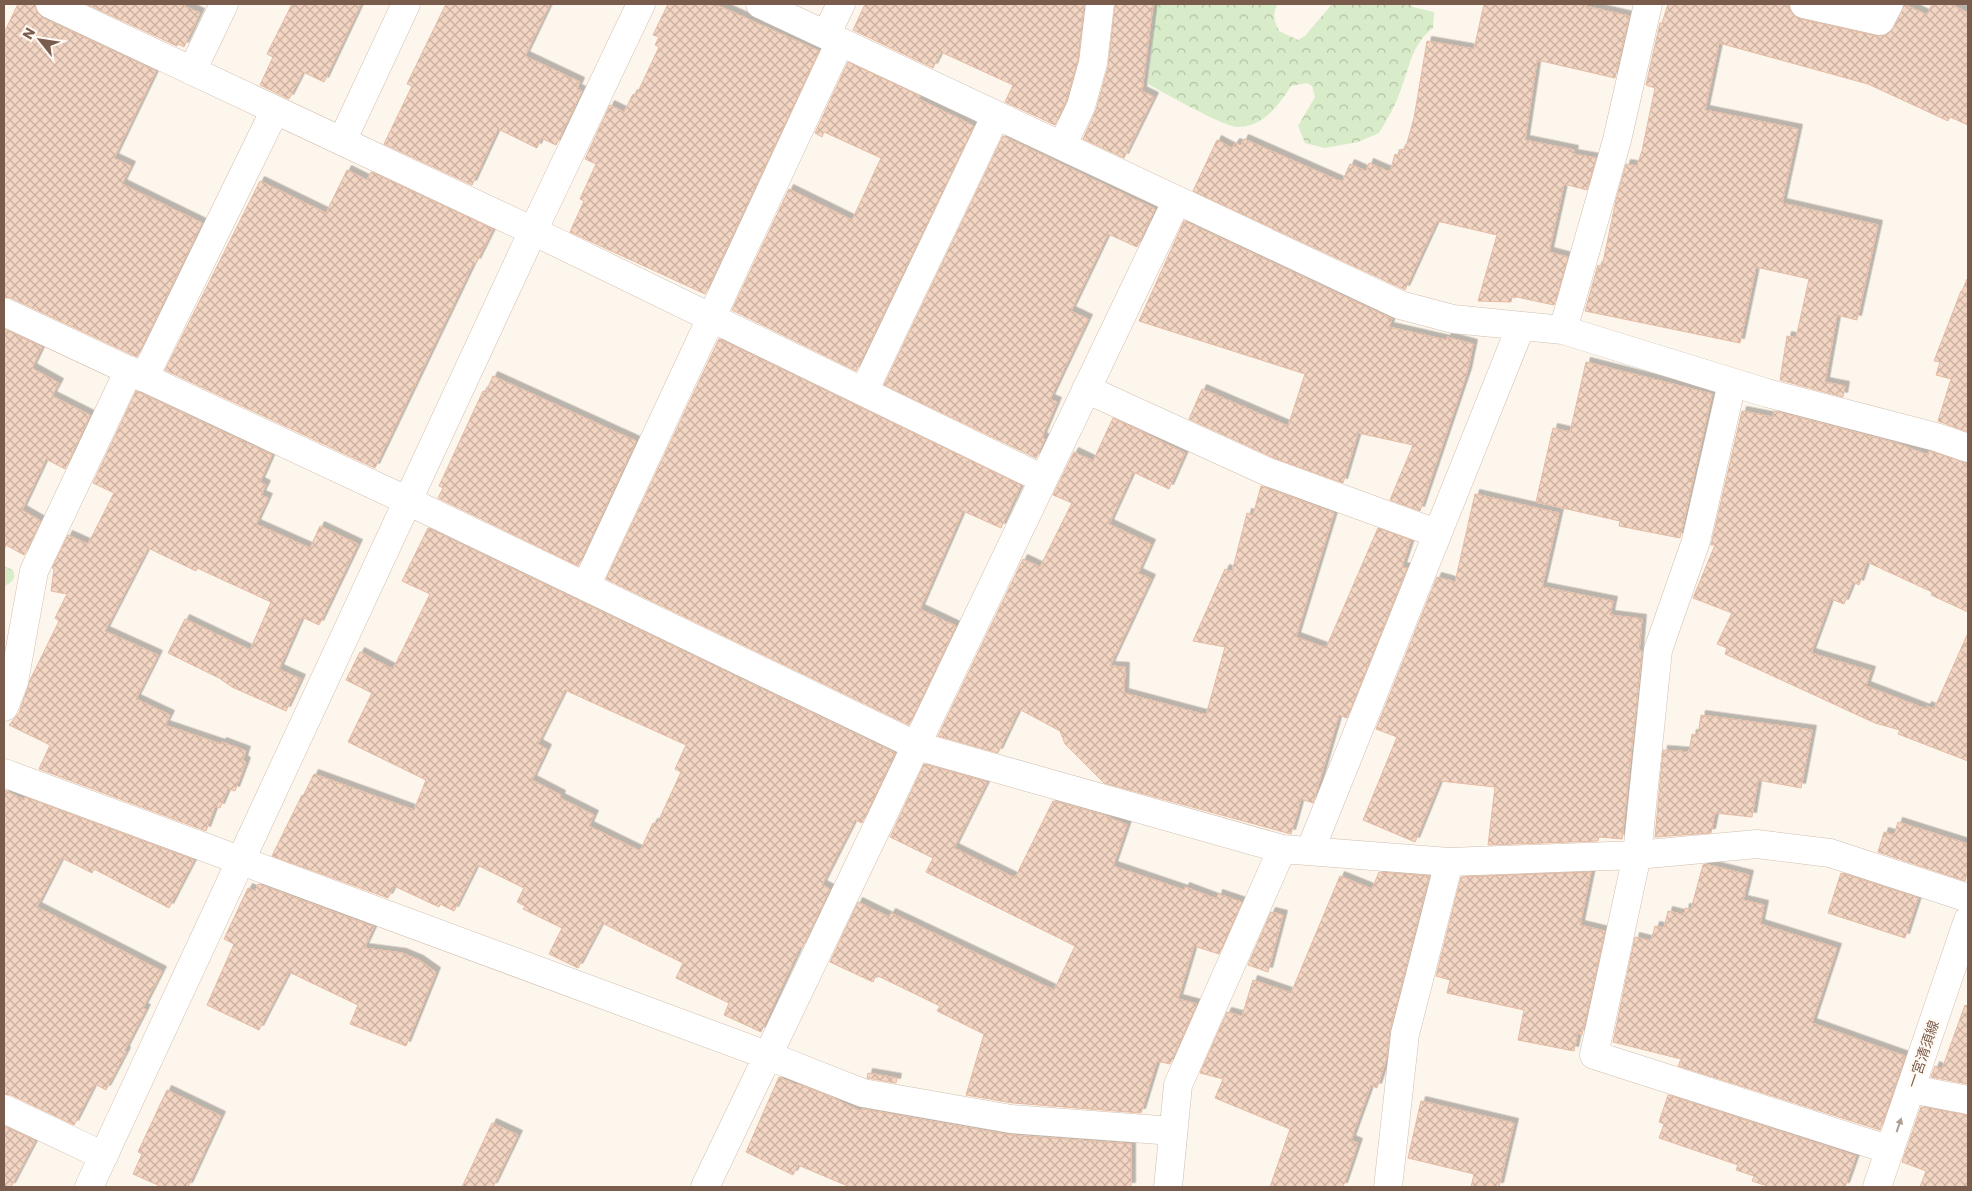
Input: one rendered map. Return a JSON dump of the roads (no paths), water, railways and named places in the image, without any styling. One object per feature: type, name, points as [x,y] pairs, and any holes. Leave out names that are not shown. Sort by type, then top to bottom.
[{"type":"street","points":[[50,4],[533,231],[1043,479]]},
{"type":"street","points":[[192,71],[224,4]]},
{"type":"street","points":[[342,141],[406,4]]},
{"type":"street","points":[[89,1187],[533,231],[641,4]]},
{"type":"street","points":[[760,4],[1400,305],[1453,319],[1563,330],[1732,383],[1936,437],[1968,448]]},
{"type":"street","points":[[586,586],[712,318],[833,38],[841,4]]},
{"type":"street","points":[[1062,146],[1083,98],[1092,63],[1100,4]]},
{"type":"street","points":[[1563,330],[1617,140],[1648,4]]},
{"type":"street","points":[[1804,4],[1880,22],[1889,4]]},
{"type":"street","points":[[4,707],[14,682],[34,571],[275,110]]},
{"type":"street","points":[[864,391],[996,115]]},
{"type":"street","points":[[705,1187],[1177,200]]},
{"type":"street","points":[[4,312],[408,500],[917,746],[1282,849],[1448,862],[1637,855],[1757,844],[1830,853],[1968,898]]},
{"type":"street","points":[[1310,851],[1520,326]]},
{"type":"street","points":[[1732,383],[1696,541],[1658,650],[1637,855],[1594,1055],[1890,1150]]},
{"type":"street","points":[[1086,390],[1268,472],[1436,533]]},
{"type":"street","points":[[4,773],[769,1056],[863,1093],[1010,1119],[1172,1131]]},
{"type":"street","points":[[1168,1187],[1178,1085],[1282,849]]},
{"type":"street","points":[[1388,1187],[1405,1034],[1448,862]]},
{"type":"street","name":"一宮清須線","points":[[1877,1187],[1911,1089],[1962,961],[1968,920]]},
{"type":"street","points":[[1911,1089],[1968,1100]]},
{"type":"street","points":[[4,1109],[104,1156]]}]
